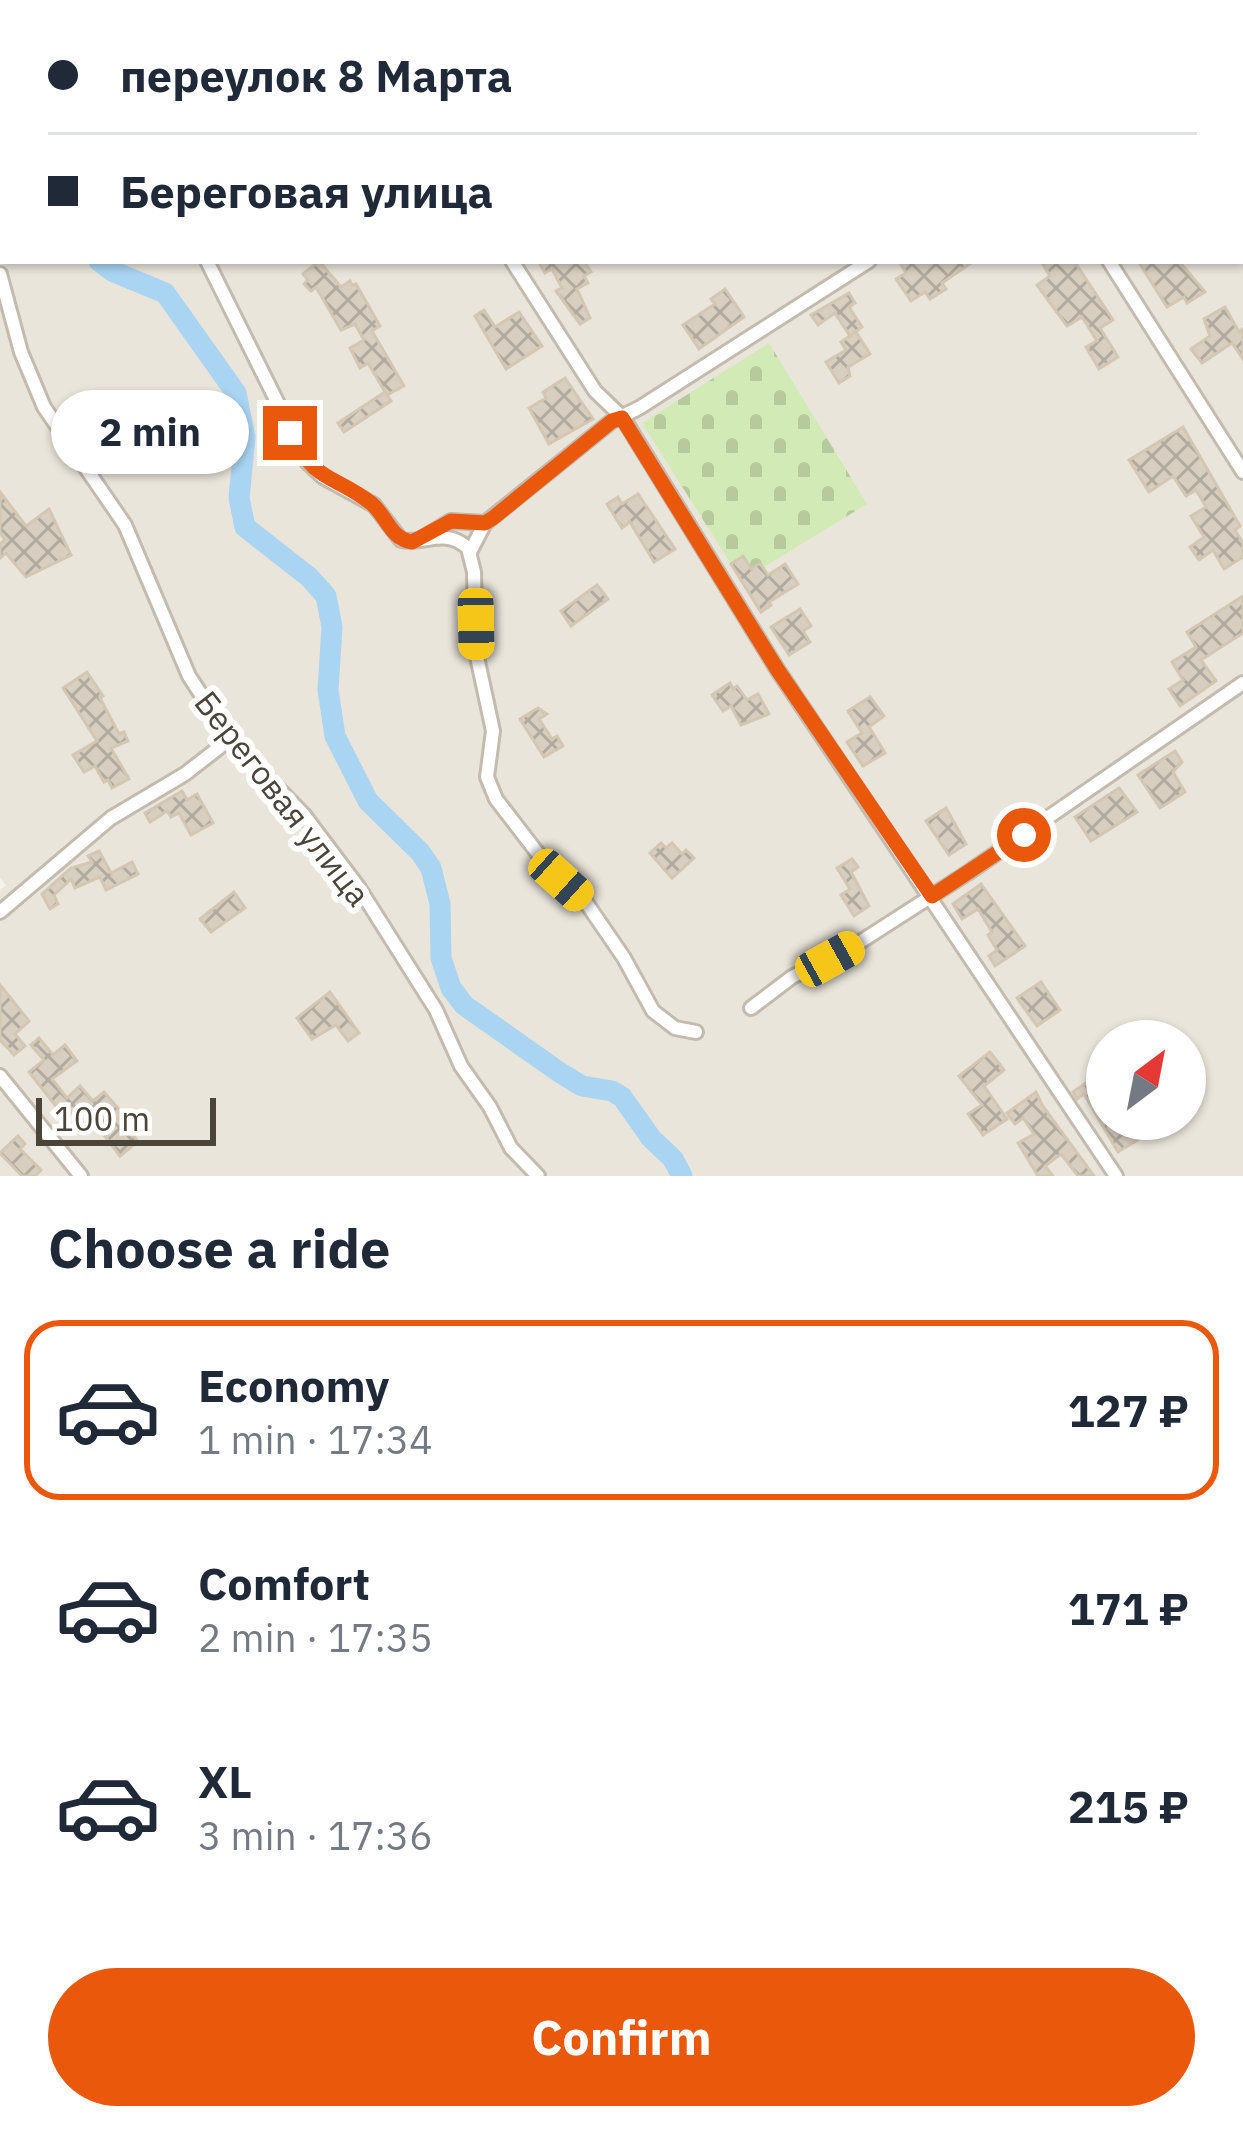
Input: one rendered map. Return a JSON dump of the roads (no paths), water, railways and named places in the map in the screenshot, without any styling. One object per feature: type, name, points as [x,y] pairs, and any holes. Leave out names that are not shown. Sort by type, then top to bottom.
[{"type":"street","points":[[208,264],[307,462],[323,477],[368,501],[401,540],[426,537],[451,521],[485,523]]},
{"type":"street","points":[[514,264],[595,392],[622,418],[777,669],[1116,1176]]},
{"type":"street","points":[[696,1032],[675,1028],[653,1011],[585,901],[549,868],[496,799],[486,771],[493,731],[476,652],[470,552],[485,523],[612,421],[864,264]]},
{"type":"street","points":[[1111,264],[1243,472]]},
{"type":"street","name":"Береговая улица","points":[[0,274],[21,352],[44,407],[117,511],[152,582],[183,665],[230,739],[304,815],[351,876],[436,1010],[461,1066],[512,1148],[538,1176]]},
{"type":"street","points":[[426,537],[453,537],[470,552]]},
{"type":"street","points":[[751,1008],[792,977],[857,944],[932,896],[1243,683]]},
{"type":"street","points":[[0,912],[111,818],[185,774],[230,739]]},
{"type":"street","points":[[0,1076],[81,1176]]},
{"type":"waterway","points":[[103,264],[165,293],[236,393],[245,437],[239,498],[245,527],[326,596],[332,627],[328,690],[335,736],[368,801],[431,868],[440,904],[441,958],[451,988],[464,1005],[559,1072],[582,1086],[622,1097],[682,1176]]}]
